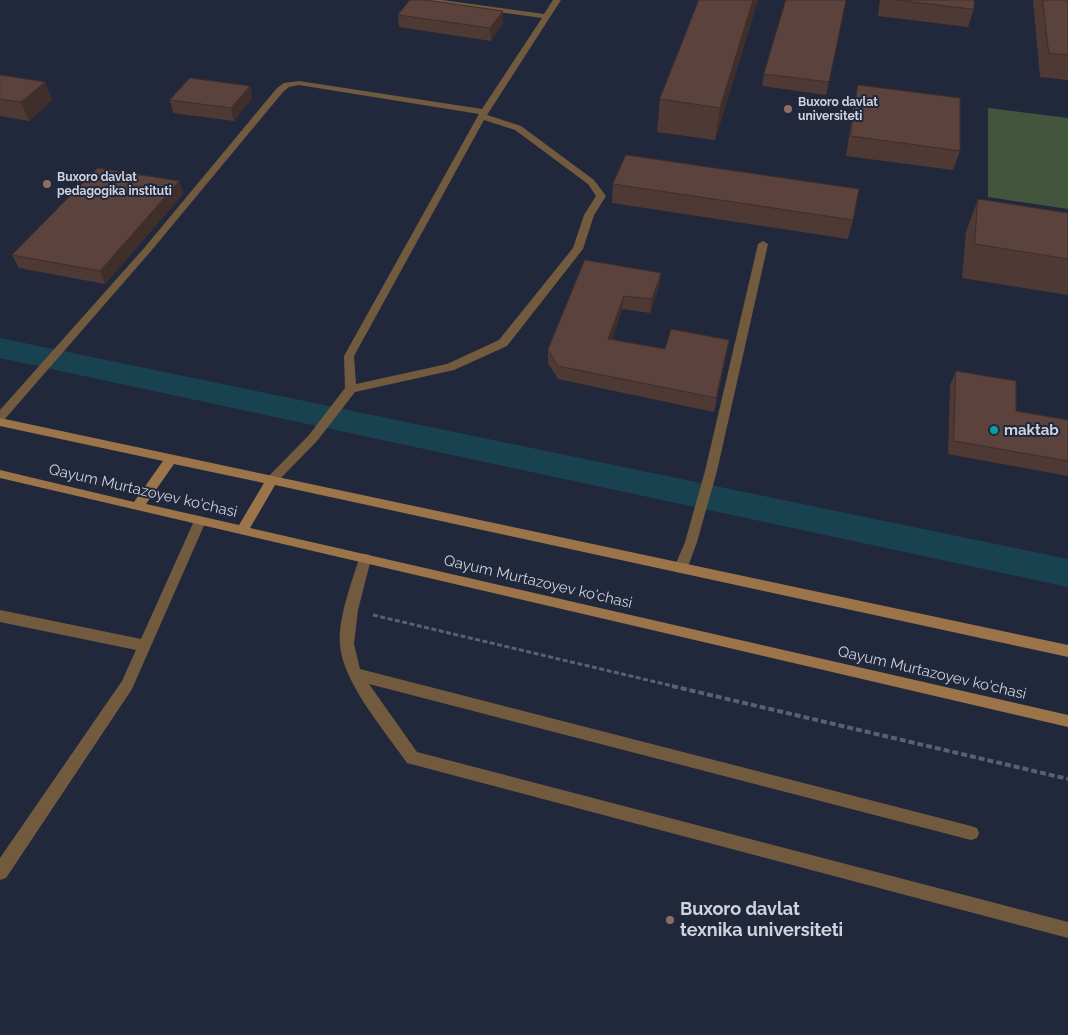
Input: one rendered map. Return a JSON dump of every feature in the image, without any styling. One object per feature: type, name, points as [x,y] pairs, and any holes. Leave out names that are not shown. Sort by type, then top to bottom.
[{"type":"street","points":[[0,422],[1068,651]]},
{"type":"street","points":[[137,507],[172,458]]},
{"type":"street","name":"Qayum Murtazoyev ko'chasi","points":[[0,474],[1068,721]]},
{"type":"street","points":[[242,531],[272,480]]},
{"type":"lane","points":[[425,0],[546,16]]},
{"type":"lane","points":[[351,389],[348,356],[483,114],[557,0]]},
{"type":"lane","points":[[0,417],[148,249],[280,90],[287,85],[299,83],[483,114],[518,128],[591,182],[601,196],[589,215],[578,249],[503,343],[450,367],[351,389],[314,438],[272,480]]},
{"type":"lane","points":[[681,568],[691,542],[711,470],[763,244]]},
{"type":"lane","points":[[0,872],[127,685],[200,521]]},
{"type":"lane","points":[[365,559],[351,610],[347,644],[354,674],[412,758],[1068,930]]},
{"type":"lane","points":[[0,616],[145,646]]},
{"type":"lane","points":[[354,674],[971,834]]},
{"type":"path","points":[[351,610],[1068,779]]},
{"type":"green space","points":[[988,108],[1068,118],[1068,209],[988,197]]},
{"type":"building","points":[[410,0],[426,0],[503,11],[490,28],[398,15]]},
{"type":"building","points":[[699,0],[753,0],[720,108],[660,99]]},
{"type":"building","points":[[786,0],[846,0],[829,82],[764,74]]},
{"type":"building","points":[[897,0],[974,0],[974,9]]},
{"type":"building","points":[[1043,0],[1068,0],[1068,55],[1049,53]]},
{"type":"building","points":[[0,75],[45,82],[21,102],[0,99]]},
{"type":"building","points":[[190,78],[250,86],[231,108],[170,100]]},
{"type":"building","points":[[858,85],[960,98],[960,151],[851,136]]},
{"type":"building","points":[[626,155],[859,189],[853,220],[613,184]]},
{"type":"building","points":[[98,168],[179,181],[100,271],[12,255]]},
{"type":"building","points":[[978,199],[1068,213],[1068,259],[975,244]]},
{"type":"building","points":[[585,260],[661,273],[652,299],[624,296],[608,339],[665,349],[671,329],[729,340],[716,398],[558,366],[548,350]]},
{"type":"building","name":"maktab","points":[[956,371],[1016,381],[1016,411],[1068,420],[1068,461],[954,441]]},
{"type":"waterway","points":[[0,348],[1068,573]]},
{"type":"place","name":"Buxoro davlat universiteti","points":[[788,109]]},
{"type":"place","name":"Buxoro davlat pedagogika instituti","points":[[47,184]]},
{"type":"place","name":"maktab","points":[[994,430]]},
{"type":"place","name":"Buxoro davlat texnika universiteti","points":[[670,920]]}]
